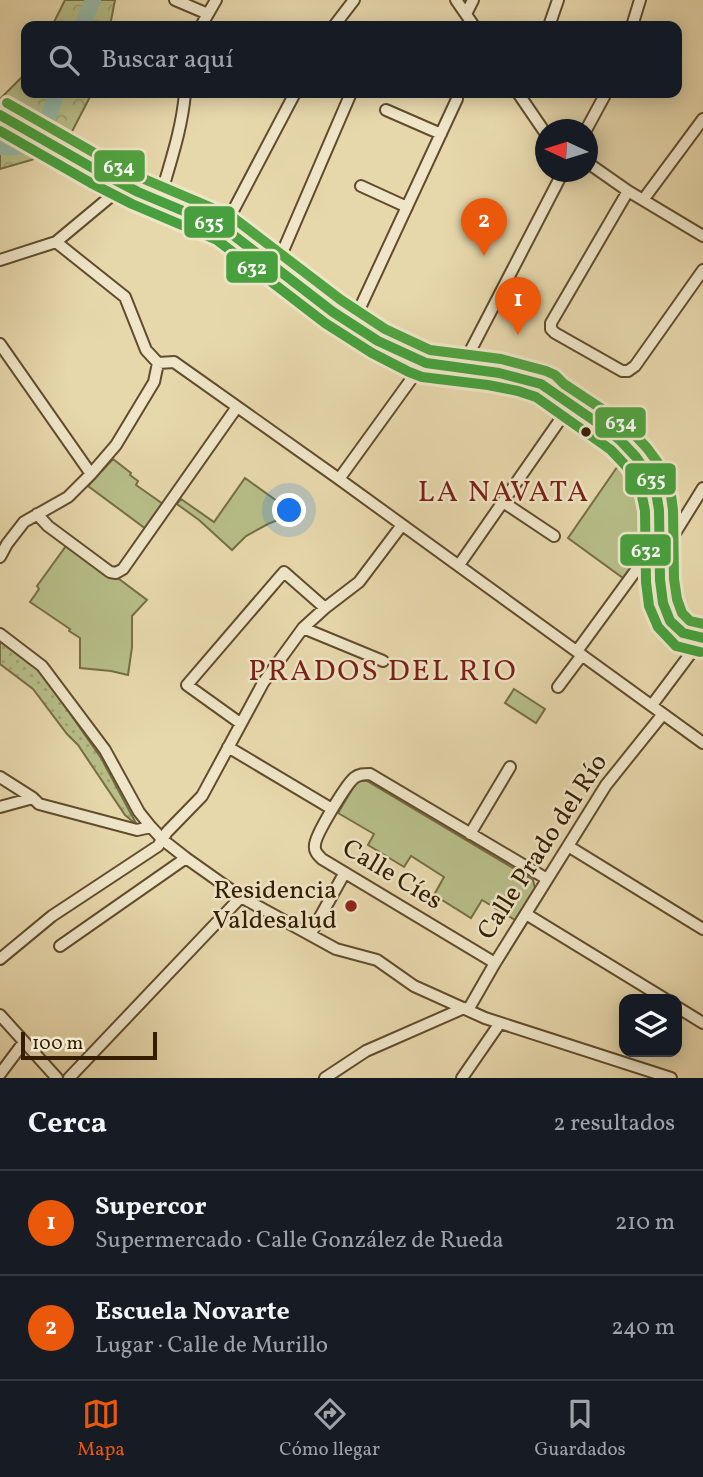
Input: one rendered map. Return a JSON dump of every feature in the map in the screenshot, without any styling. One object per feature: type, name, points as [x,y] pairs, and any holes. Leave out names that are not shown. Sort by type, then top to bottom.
[{"type":"main road","points":[[0,114],[159,202],[206,219],[224,229],[352,325],[381,343],[458,376],[507,384],[520,383],[550,391]]},
{"type":"main road","points":[[423,363],[520,378],[571,404],[620,441],[635,456],[656,492],[659,507],[662,598],[667,618],[685,635],[703,638]]},
{"type":"main road","points":[[439,370],[462,367]]},
{"type":"main road","points":[[462,367],[464,372],[495,378],[507,384]]},
{"type":"street","points":[[175,0],[208,14]]},
{"type":"street","points":[[204,21],[216,0]]},
{"type":"street","points":[[338,21],[354,0]]},
{"type":"street","points":[[456,0],[471,21]]},
{"type":"street","points":[[466,14],[474,0]]},
{"type":"street","points":[[551,21],[558,0]]},
{"type":"street","points":[[634,21],[640,0]]},
{"type":"street","points":[[159,202],[185,98]]},
{"type":"street","points":[[224,229],[292,98]]},
{"type":"street","points":[[276,267],[349,98]]},
{"type":"street","points":[[521,98],[535,119]]},
{"type":"street","points":[[592,119],[603,98]]},
{"type":"street","points":[[352,325],[457,99]]},
{"type":"street","points":[[386,110],[441,134]]},
{"type":"street","points":[[643,200],[703,119]]},
{"type":"street","points":[[598,171],[703,236]]},
{"type":"street","points":[[0,260],[56,242],[110,197],[121,182]]},
{"type":"street","points":[[462,367],[558,182]]},
{"type":"street","points":[[361,186],[407,207]]},
{"type":"street","points":[[628,191],[551,323],[551,329],[622,371],[628,371],[635,366],[703,270]]},
{"type":"street","points":[[56,242],[125,297],[146,350],[158,363]]},
{"type":"street","points":[[0,344],[91,474]]},
{"type":"street","points":[[158,363],[174,362],[703,743]]},
{"type":"street","points":[[0,557],[6,544],[23,522],[68,497],[116,445],[154,382],[158,363]]},
{"type":"street","points":[[339,479],[423,363]]},
{"type":"street","points":[[459,565],[571,404]]},
{"type":"street","points":[[37,514],[48,526],[110,572],[116,573],[123,569],[237,407]]},
{"type":"street","points":[[660,538],[668,538],[675,533],[703,488]]},
{"type":"street","points":[[503,502],[554,536]]},
{"type":"street","points":[[0,959],[52,916],[158,846],[167,832],[202,796],[263,683],[303,628],[359,582],[402,525]]},
{"type":"street","points":[[558,687],[645,558],[661,556]]},
{"type":"street","points":[[240,723],[187,685],[284,572],[325,608]]},
{"type":"street","points":[[303,628],[383,661]]},
{"type":"street","points":[[0,634],[42,666],[106,750],[139,812],[151,827],[186,858],[241,897],[336,949],[377,960],[414,986],[499,1023],[671,1078]]},
{"type":"street","points":[[652,705],[691,653]]},
{"type":"street","name":"Calle Prado del Río","points":[[466,1009],[606,785],[663,714]]},
{"type":"street","points":[[228,747],[332,809]]},
{"type":"street","points":[[470,834],[510,767]]},
{"type":"street","name":"Calle Cíes","points":[[495,963],[321,859],[315,852],[314,841],[332,809],[352,780],[360,775],[370,774],[547,879]]},
{"type":"street","points":[[0,776],[39,804],[137,830],[151,827]]},
{"type":"street","points":[[0,807],[33,798]]},
{"type":"street","points":[[568,846],[703,929]]},
{"type":"street","points":[[60,946],[186,858]]},
{"type":"street","points":[[310,934],[344,874]]},
{"type":"street","points":[[69,1078],[241,897]]},
{"type":"street","points":[[526,914],[657,994]]},
{"type":"street","points":[[325,1078],[366,1051],[466,1009]]},
{"type":"street","points":[[682,1010],[703,1023]]},
{"type":"street","points":[[0,1015],[57,1078]]},
{"type":"street","points":[[462,1078],[499,1023]]},
{"type":"street","points":[[0,1074],[24,1042]]},
{"type":"green space","points":[[65,0],[115,0],[111,21],[54,21]]},
{"type":"green space","points":[[21,78],[21,98],[89,98],[64,147],[0,169],[0,99]]},
{"type":"green space","points":[[113,459],[131,473],[138,481],[136,485],[163,504],[146,529],[88,486]]},
{"type":"green space","points":[[622,460],[643,483],[652,514],[648,541],[623,578],[568,538]]},
{"type":"green space","points":[[245,478],[288,509],[280,519],[246,536],[232,550],[177,504],[181,499],[214,522]]},
{"type":"green space","points":[[66,546],[147,600],[132,616],[128,675],[80,668],[80,638],[30,602],[39,589],[37,586]]},
{"type":"green space","points":[[0,641],[37,666],[101,758],[137,825],[125,815],[78,745],[33,689],[0,664]]},
{"type":"green space","points":[[514,689],[545,709],[536,723],[505,703]]},
{"type":"green space","points":[[367,781],[533,880],[535,888],[515,920],[482,900],[471,918],[434,895],[444,877],[411,856],[404,867],[368,845],[374,834],[338,813],[356,783]]},
{"type":"waterway","points":[[84,21],[93,0]]},
{"type":"waterway","points":[[0,147],[24,145],[40,134],[54,98]]},
{"type":"transit line","name":"634","points":[[7,103],[144,179],[231,216],[341,300],[385,329],[430,350],[501,359],[546,371],[614,417],[647,448],[670,488],[677,599],[682,613],[690,621],[703,624]]},
{"type":"transit line","name":"635","points":[[0,115],[138,192],[224,228],[333,312],[378,341],[426,363],[499,373],[541,384],[605,428],[636,457],[650,477],[656,492],[659,510],[660,580],[663,603],[670,621],[683,633],[703,638]]},
{"type":"transit line","name":"632","points":[[0,131],[132,204],[217,240],[325,323],[372,353],[422,377],[488,385],[536,397],[611,450],[626,466],[638,484],[642,496],[645,511],[646,582],[649,606],[658,627],[676,646],[700,652]]},
{"type":"place","name":"Escuela Novarte","points":[[484,256]]},
{"type":"place","name":"Supercor","points":[[518,335]]},
{"type":"place","name":"Residencia Valdesalud","points":[[351,906]]},
{"type":"district","name":"LA NAVATA","points":[[504,493]]},
{"type":"district","name":"PRADOS DEL RIO","points":[[383,672]]}]
